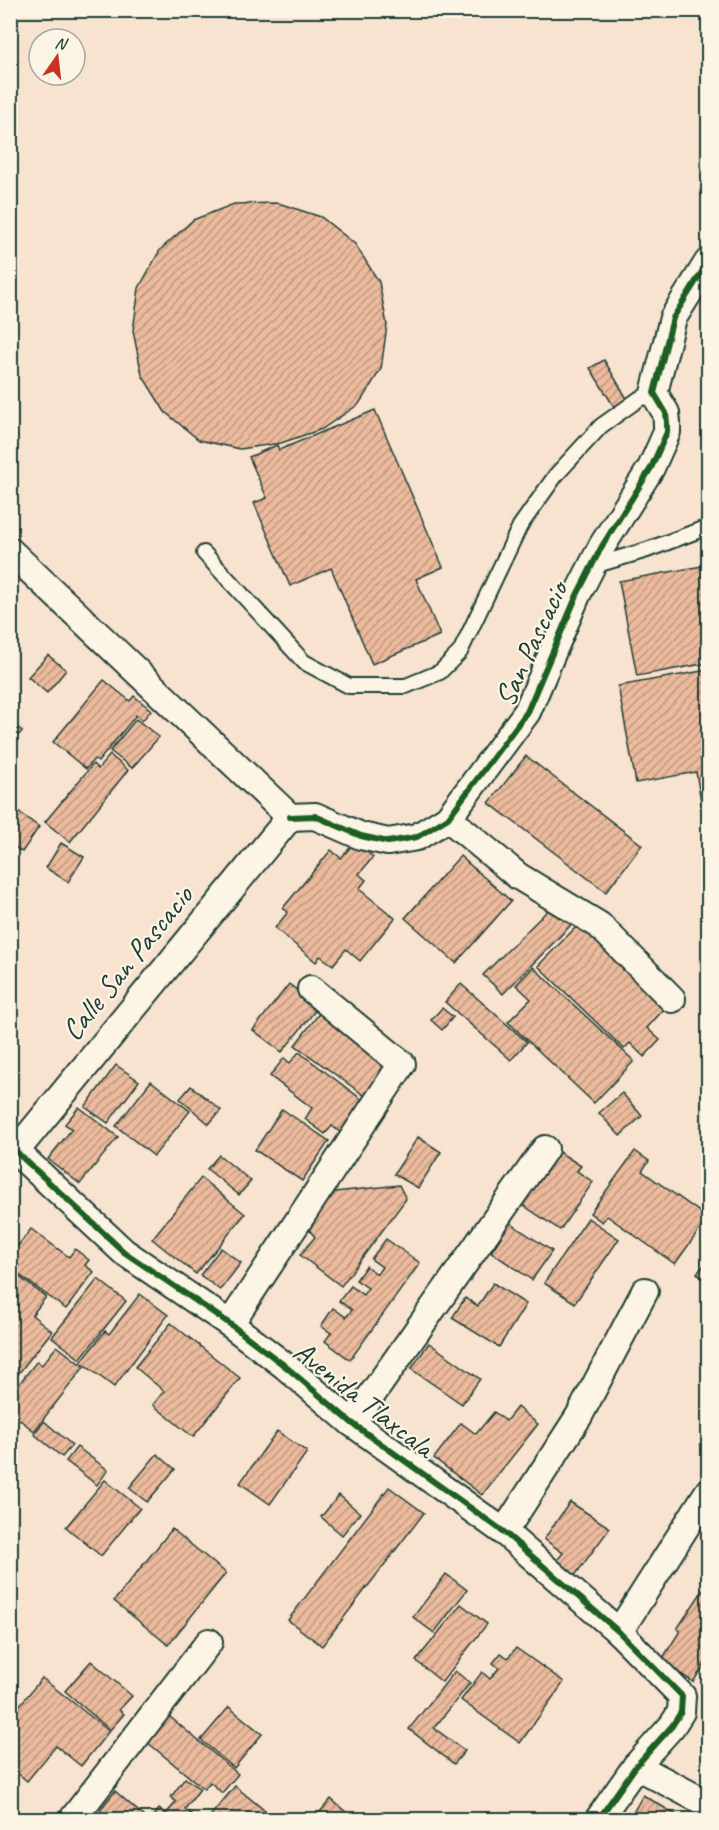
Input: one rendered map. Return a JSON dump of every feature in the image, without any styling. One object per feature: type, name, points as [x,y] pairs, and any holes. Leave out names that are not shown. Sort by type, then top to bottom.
[{"type":"street","points":[[654,393],[673,318],[708,262]]},
{"type":"street","name":"San Pascacio","points":[[290,817],[315,816],[361,836],[388,842],[417,837],[448,818],[527,712],[577,595],[602,546],[651,468],[667,432],[666,413],[654,393]]},
{"type":"street","points":[[10,551],[290,817]]},
{"type":"street","name":"Calle San Pascacio","points":[[13,1148],[290,817]]},
{"type":"street","points":[[448,818],[518,876],[599,925],[672,999]]},
{"type":"street","points":[[230,1324],[402,1064],[311,989]]},
{"type":"street","name":"Avenida Tlaxcala","points":[[13,1148],[124,1252],[230,1324],[285,1366],[352,1423],[504,1532],[619,1632],[682,1696],[681,1712],[672,1726],[636,1766]]},
{"type":"street","points":[[352,1423],[544,1149]]},
{"type":"street","points":[[504,1532],[579,1416],[645,1291]]},
{"type":"street","points":[[619,1632],[708,1492]]},
{"type":"street","points":[[72,1820],[209,1642]]},
{"type":"street","points":[[598,1820],[636,1766],[708,1804]]},
{"type":"lane","points":[[204,553],[304,663],[349,686],[406,686],[440,672],[460,652],[520,526],[556,476],[600,426],[639,399],[654,393]]},
{"type":"lane","points":[[593,566],[708,528]]},
{"type":"building","points":[[278,203],[321,217],[355,244],[379,282],[387,325],[381,369],[359,404],[322,429],[281,443],[240,449],[199,440],[165,412],[142,375],[133,331],[139,288],[160,250],[193,220],[234,204]]},
{"type":"building","points":[[604,360],[629,402],[616,410],[590,368]]},
{"type":"building","points":[[375,410],[443,567],[416,579],[440,635],[372,664],[331,568],[290,586],[254,503],[267,498],[249,457],[277,445],[279,450]]},
{"type":"building","points":[[708,565],[708,663],[637,676],[619,581]]},
{"type":"building","points":[[48,655],[66,670],[47,693],[28,677]]},
{"type":"building","points":[[708,670],[708,842],[696,772],[636,783],[618,686]]},
{"type":"building","points":[[104,680],[130,701],[134,696],[151,710],[142,721],[136,715],[98,762],[94,759],[86,769],[53,742]]},
{"type":"building","points":[[136,719],[159,737],[132,768],[110,751]]},
{"type":"building","points":[[14,724],[22,731],[10,745],[10,728]]},
{"type":"building","points":[[110,755],[128,770],[70,842],[45,822],[93,764],[98,769]]},
{"type":"building","points":[[526,756],[642,845],[606,892],[489,803]]},
{"type":"building","points":[[17,811],[39,827],[22,852],[10,844],[10,820]]},
{"type":"building","points":[[355,842],[373,857],[359,874],[366,880],[359,889],[395,918],[360,961],[346,949],[333,965],[320,956],[316,962],[275,928],[288,912],[283,908],[331,850],[341,858]]},
{"type":"building","points":[[61,843],[84,857],[68,882],[46,868]]},
{"type":"building","points":[[460,856],[511,901],[456,963],[405,918]]},
{"type":"building","points":[[553,905],[572,924],[503,994],[483,975]]},
{"type":"building","points":[[579,924],[665,1008],[647,1028],[660,1040],[644,1057],[630,1043],[624,1049],[538,966]]},
{"type":"building","points":[[533,967],[634,1061],[594,1103],[508,1022],[531,999],[516,985]]},
{"type":"building","points":[[289,984],[318,1007],[282,1052],[253,1030]]},
{"type":"building","points":[[461,984],[527,1042],[511,1060],[445,1002]]},
{"type":"building","points":[[442,1008],[453,1017],[442,1030],[431,1020]]},
{"type":"building","points":[[321,1011],[390,1062],[365,1096],[295,1045]]},
{"type":"building","points":[[299,1052],[369,1105],[345,1136],[332,1126],[325,1134],[305,1119],[312,1108],[270,1076],[284,1058],[290,1063]]},
{"type":"building","points":[[116,1065],[139,1081],[108,1123],[85,1107]]},
{"type":"building","points":[[151,1081],[190,1111],[154,1156],[116,1126]]},
{"type":"building","points":[[191,1086],[221,1110],[209,1124],[180,1099]]},
{"type":"building","points":[[622,1093],[642,1116],[620,1136],[599,1113]]},
{"type":"building","points":[[79,1107],[118,1137],[80,1184],[48,1159],[72,1129],[65,1124]]},
{"type":"building","points":[[282,1109],[329,1141],[302,1181],[255,1150]]},
{"type":"building","points":[[418,1137],[441,1152],[418,1188],[394,1174]]},
{"type":"building","points":[[556,1150],[581,1166],[577,1171],[593,1182],[560,1230],[520,1203]]},
{"type":"building","points":[[635,1151],[649,1161],[642,1171],[708,1218],[675,1264],[607,1216],[602,1222],[590,1213]]},
{"type":"building","points":[[219,1155],[251,1181],[239,1195],[207,1169]]},
{"type":"building","points":[[201,1178],[245,1214],[196,1274],[152,1239]]},
{"type":"building","points":[[399,1185],[406,1199],[341,1286],[300,1255],[315,1237],[307,1227],[335,1192]]},
{"type":"building","points":[[588,1218],[619,1239],[575,1303],[544,1283]]},
{"type":"building","points":[[510,1223],[552,1251],[532,1280],[491,1252]]},
{"type":"building","points":[[31,1229],[69,1257],[75,1249],[89,1260],[85,1265],[94,1272],[66,1309],[10,1268],[10,1256]]},
{"type":"building","points":[[386,1239],[420,1263],[350,1360],[325,1341],[331,1333],[321,1326],[333,1308],[346,1317],[352,1310],[339,1301],[351,1286],[363,1295],[368,1288],[356,1280],[366,1266],[377,1274],[382,1267],[371,1259]]},
{"type":"building","points":[[221,1248],[241,1263],[220,1290],[200,1275]]},
{"type":"building","points":[[708,1261],[708,1285],[697,1273]]},
{"type":"building","points":[[10,1270],[46,1297],[32,1315],[52,1331],[10,1384]]},
{"type":"building","points":[[98,1279],[126,1301],[80,1359],[52,1337]]},
{"type":"building","points":[[493,1283],[526,1304],[499,1347],[452,1318],[465,1298],[478,1306]]},
{"type":"building","points":[[140,1294],[168,1315],[114,1387],[81,1362],[105,1331],[109,1334]]},
{"type":"building","points":[[171,1323],[240,1378],[193,1437],[153,1405],[164,1391],[135,1367]]},
{"type":"building","points":[[429,1343],[480,1379],[462,1404],[411,1369]]},
{"type":"building","points":[[57,1346],[84,1367],[34,1431],[10,1412],[10,1406],[17,1398],[11,1394],[37,1361],[42,1365]]},
{"type":"building","points":[[517,1407],[538,1424],[482,1495],[434,1458],[461,1423],[476,1434],[494,1412],[506,1421]]},
{"type":"building","points":[[44,1421],[72,1445],[62,1457],[34,1434]]},
{"type":"building","points":[[277,1431],[307,1452],[270,1504],[240,1483]]},
{"type":"building","points":[[77,1447],[108,1470],[97,1485],[66,1461]]},
{"type":"building","points":[[157,1454],[175,1469],[147,1502],[129,1488]]},
{"type":"building","points":[[105,1480],[140,1508],[101,1556],[66,1527]]},
{"type":"building","points":[[389,1487],[424,1513],[322,1646],[288,1620]]},
{"type":"building","points":[[339,1495],[360,1513],[342,1535],[321,1517]]},
{"type":"building","points":[[570,1502],[610,1528],[573,1578],[554,1564],[563,1553],[544,1539]]},
{"type":"building","points":[[172,1529],[226,1573],[168,1645],[114,1601]]},
{"type":"building","points":[[446,1574],[467,1590],[434,1633],[413,1617]]},
{"type":"building","points":[[703,1590],[708,1593],[708,1659],[693,1682],[661,1661],[680,1631],[677,1629]]},
{"type":"building","points":[[461,1604],[487,1624],[442,1682],[416,1661]]},
{"type":"building","points":[[516,1648],[564,1682],[520,1743],[461,1700],[482,1672],[490,1679],[499,1668],[493,1663],[501,1653],[508,1658]]},
{"type":"building","points":[[91,1661],[132,1696],[119,1710],[124,1714],[110,1730],[65,1691]]},
{"type":"building","points":[[455,1671],[470,1683],[434,1728],[465,1751],[454,1764],[409,1729]]},
{"type":"building","points":[[42,1678],[109,1731],[81,1766],[56,1746],[27,1781],[10,1767],[10,1717]]},
{"type":"building","points":[[229,1707],[262,1734],[234,1768],[201,1740]]},
{"type":"building","points":[[169,1716],[238,1774],[222,1793],[210,1782],[204,1789],[147,1742]]},
{"type":"building","points":[[185,1778],[200,1789],[185,1809],[198,1820],[151,1820],[159,1809],[166,1814],[176,1802],[171,1797]]},
{"type":"building","points":[[235,1786],[276,1820],[207,1820]]},
{"type":"building","points":[[115,1791],[146,1818],[145,1820],[112,1820],[100,1810]]},
{"type":"building","points":[[643,1795],[685,1820],[629,1820]]},
{"type":"building","points":[[331,1799],[355,1820],[313,1820]]},
{"type":"cycle path","points":[[290,817],[315,816],[361,836],[388,842],[417,837],[448,818],[527,712],[577,595],[602,546],[651,468],[667,432],[666,413],[654,393],[673,318],[708,262]]},
{"type":"cycle path","points":[[10,1146],[124,1252],[230,1324],[285,1366],[352,1423],[504,1532],[619,1632],[682,1696],[681,1712],[672,1726],[636,1766],[598,1820]]}]
